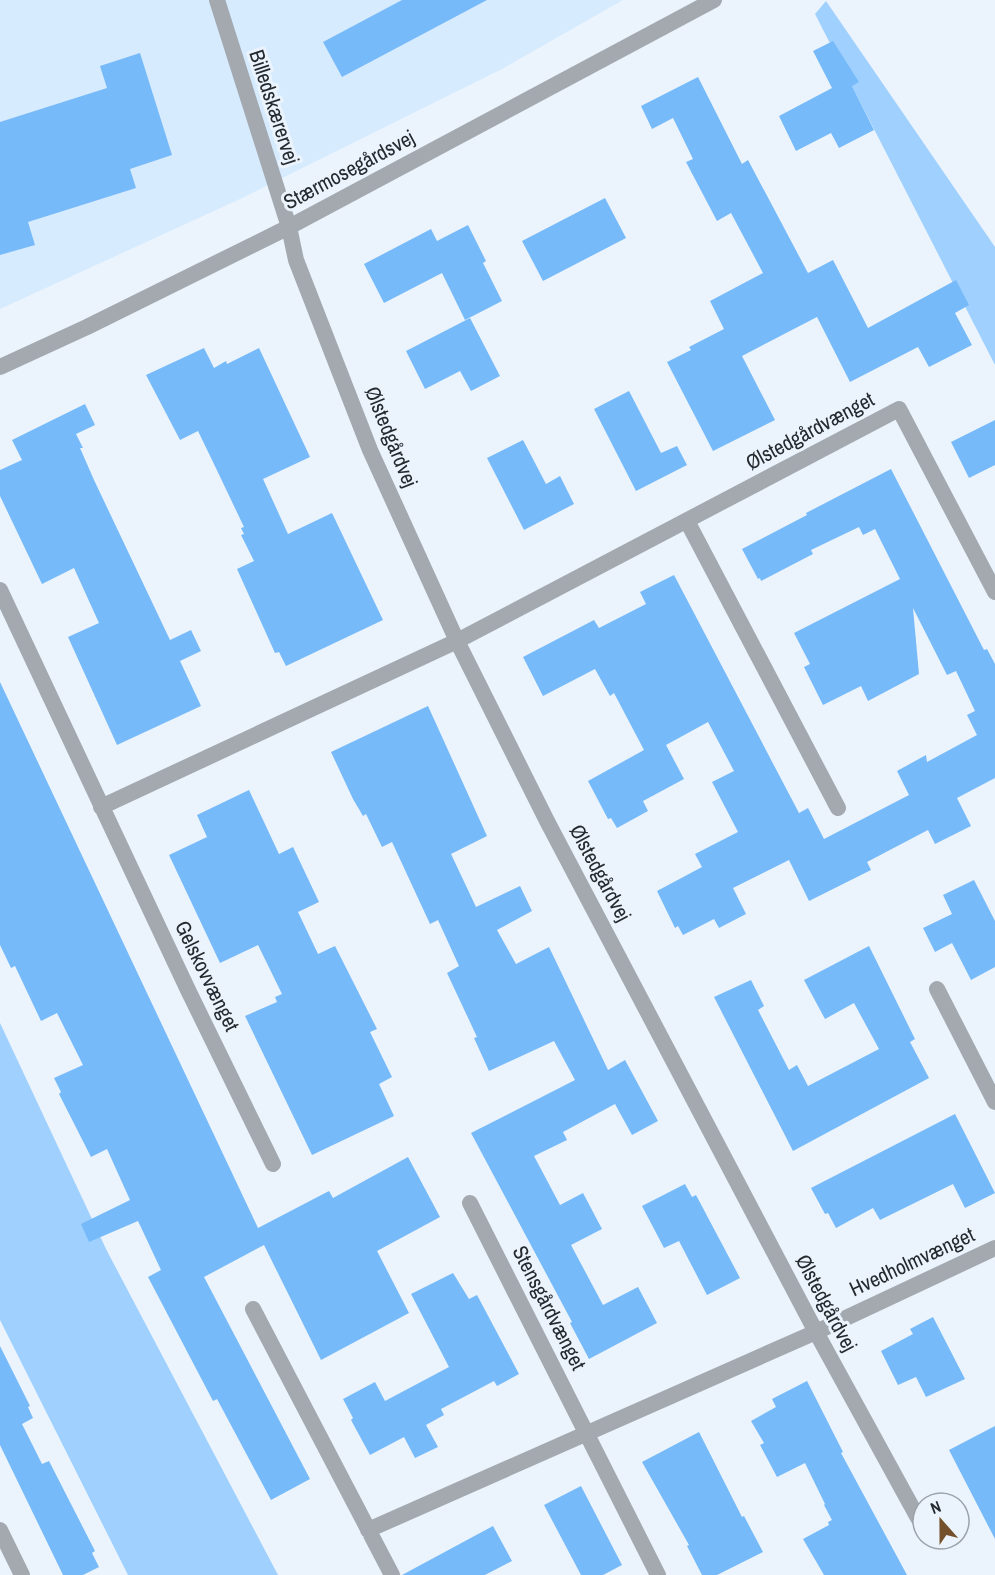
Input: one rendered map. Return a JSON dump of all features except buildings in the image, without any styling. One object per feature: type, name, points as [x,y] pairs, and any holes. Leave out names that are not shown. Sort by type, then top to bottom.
[{"type":"street","name":"Billedskærervej","points":[[217,0],[289,227]]},
{"type":"street","name":"Stærmosegårdsvej","points":[[0,367],[87,327],[289,227],[714,0]]},
{"type":"street","name":"Ølstedgårdvej","points":[[289,227],[296,260],[370,450],[457,641],[547,821],[816,1332],[911,1505]]},
{"type":"street","name":"Ølstedgårdvænget","points":[[457,641],[899,409],[995,592]]},
{"type":"street","points":[[687,521],[838,808]]},
{"type":"street","name":"Gelskovvænget","points":[[0,590],[188,990],[273,1164]]},
{"type":"street","points":[[101,807],[457,641]]},
{"type":"street","points":[[937,989],[995,1102]]},
{"type":"street","name":"Stensgårdvænget","points":[[470,1203],[658,1575]]},
{"type":"street","name":"Hvedholmvænget","points":[[816,1332],[995,1248]]},
{"type":"street","points":[[253,1309],[392,1575]]},
{"type":"street","points":[[368,1530],[816,1332]]},
{"type":"street","points":[[0,1530],[22,1575]]},
{"type":"shaded area","points":[[0,0],[623,0],[502,69],[238,200],[0,309]]},
{"type":"shaded area","points":[[826,1],[995,247],[995,365],[815,14]]},
{"type":"shaded area","points":[[0,1023],[107,1251],[278,1575],[128,1575],[0,1320]]}]
